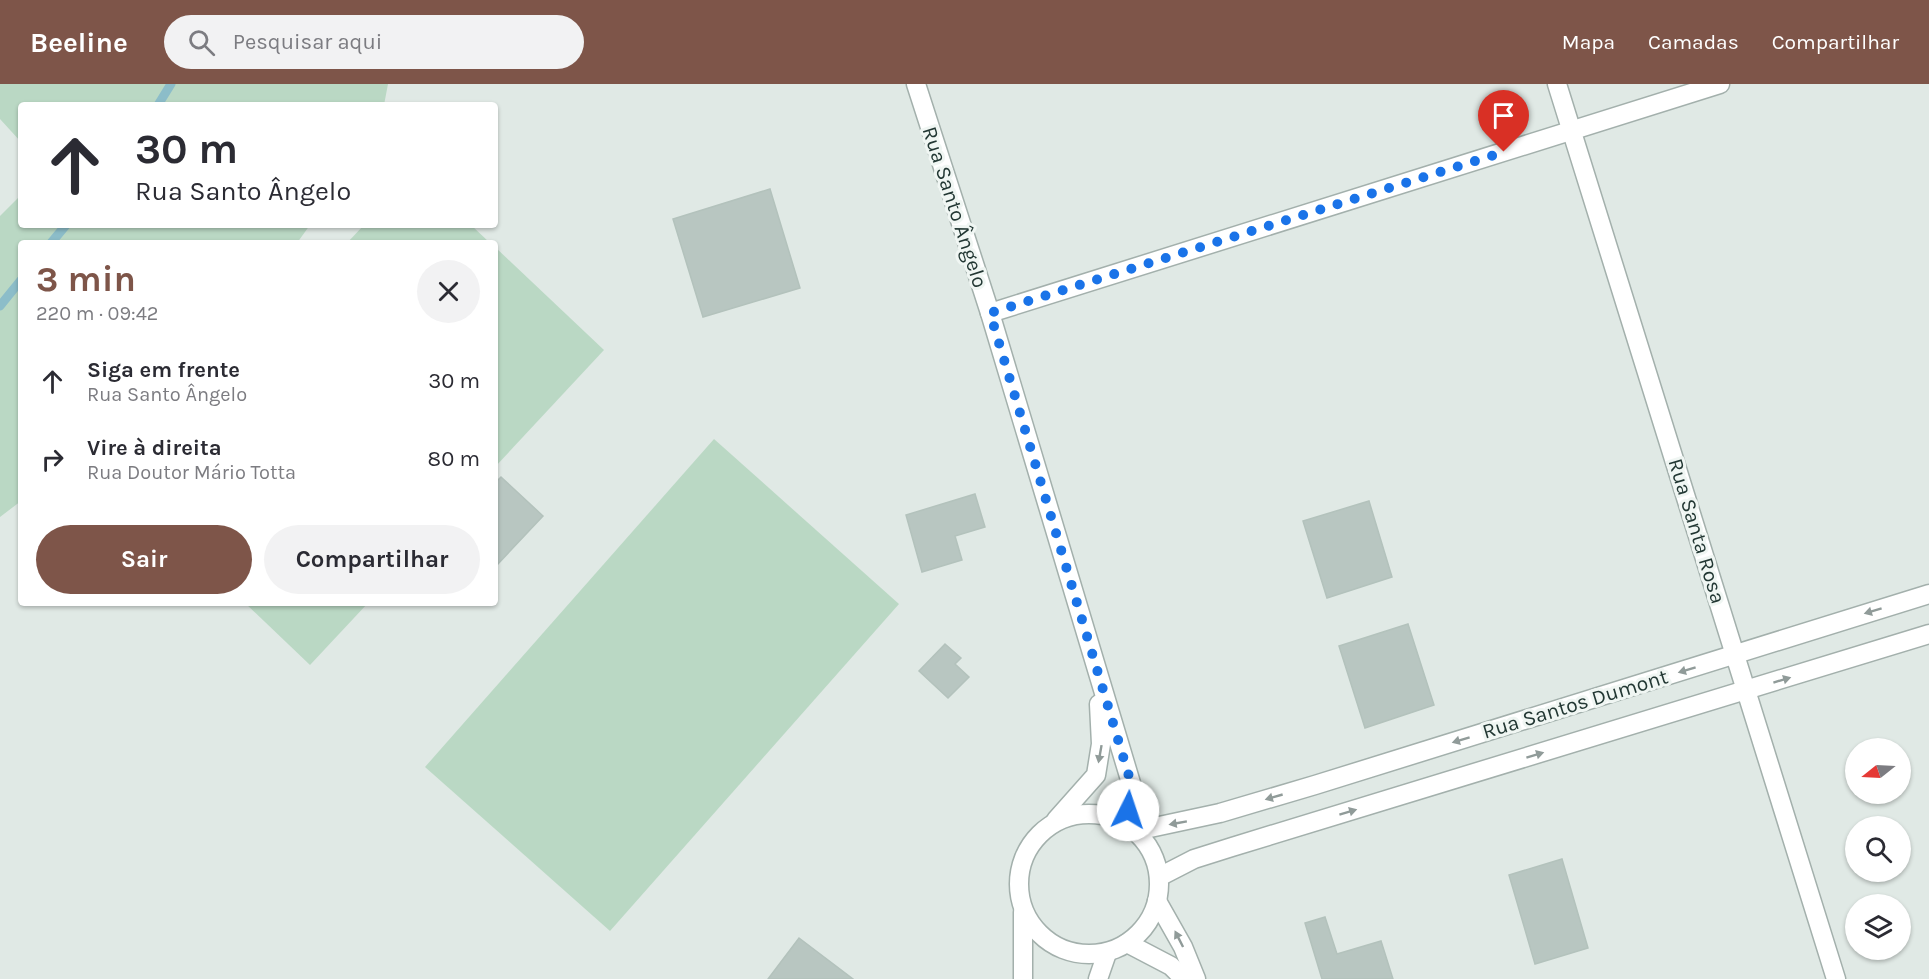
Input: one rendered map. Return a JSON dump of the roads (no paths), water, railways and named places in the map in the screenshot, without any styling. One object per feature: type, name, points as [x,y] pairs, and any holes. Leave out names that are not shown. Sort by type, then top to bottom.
[{"type":"street","name":"Rua Santo Ângelo","points":[[916,84],[990,313],[1097,675]]},
{"type":"street","name":"Rua Santa Rosa","points":[[1557,84],[1836,979]]},
{"type":"street","points":[[990,313],[1720,84]]},
{"type":"street","name":"Rua Santos Dumont","points":[[1130,827],[1220,813],[1929,594]]},
{"type":"street","name":"Rua Santos Dumont","points":[[1159,877],[1194,860],[1232,847],[1929,634]]},
{"type":"street","points":[[1023,979],[1023,910],[1018,890],[1019,870],[1026,851],[1037,835],[1053,823],[1096,775],[1101,744],[1097,675]]},
{"type":"street","points":[[1097,675],[1131,783],[1130,827]]},
{"type":"street","points":[[1023,910],[1033,928],[1048,942],[1066,951],[1086,955],[1107,953],[1127,943],[1141,932],[1151,917],[1157,901],[1159,877],[1151,852],[1130,827],[1101,814],[1076,814],[1053,823]]},
{"type":"street","points":[[1157,901],[1184,947],[1196,979]]},
{"type":"street","points":[[1127,943],[1171,966],[1184,979]]},
{"type":"street","points":[[1098,979],[1107,953]]},
{"type":"waterway","points":[[160,102],[171,84]]},
{"type":"waterway","points":[[54,240],[64,228]]},
{"type":"waterway","points":[[0,306],[18,284]]}]
